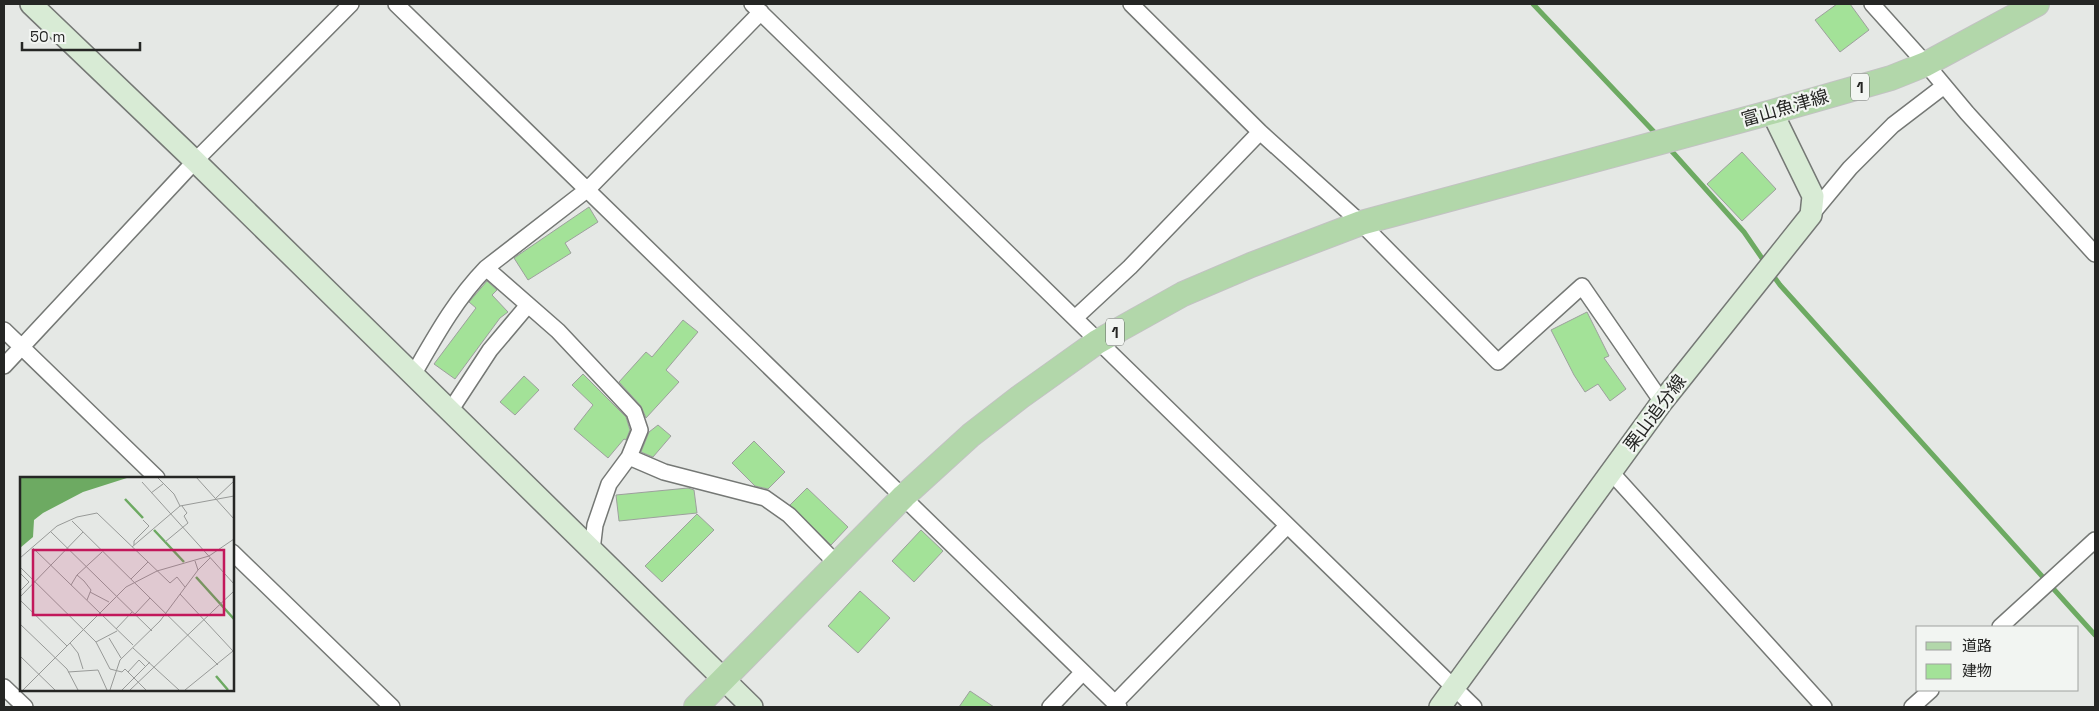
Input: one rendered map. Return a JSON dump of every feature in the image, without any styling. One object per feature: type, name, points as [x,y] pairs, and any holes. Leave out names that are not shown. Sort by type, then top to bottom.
[{"type":"main road","name":"富山魚津線","points":[[1361,223],[1671,140],[1891,78],[1926,64],[2037,4]]},
{"type":"main road","name":"1","points":[[696,707],[904,496],[971,435],[1020,397],[1097,342],[1183,294],[1250,265],[1361,223]]},
{"type":"street","points":[[31,4],[195,161],[752,707]]},
{"type":"street","points":[[4,366],[195,161],[351,4]]},
{"type":"street","points":[[396,4],[1117,705],[1287,526]]},
{"type":"street","points":[[1131,4],[1260,132],[1361,223],[1498,362],[1582,286],[1662,402]]},
{"type":"street","points":[[1872,4],[1967,113],[2095,254]]},
{"type":"street","points":[[413,375],[444,321],[467,288],[486,268],[588,189],[757,8],[1075,318],[1097,342],[1474,707]]},
{"type":"street","points":[[1811,215],[1850,168],[1893,125],[1944,86]]},
{"type":"street","points":[[1772,112],[1813,196],[1811,215]]},
{"type":"street","points":[[1075,318],[1130,267],[1260,132]]},
{"type":"street","name":"栗山追分線","points":[[1440,707],[1662,402],[1811,215]]},
{"type":"street","points":[[486,268],[558,331],[634,412],[640,430],[629,457],[609,484],[594,525],[592,550]]},
{"type":"street","points":[[450,410],[490,350],[528,305]]},
{"type":"street","points":[[4,330],[155,477]]},
{"type":"street","points":[[629,457],[664,472],[765,498],[789,515],[837,564]]},
{"type":"street","points":[[1611,472],[1824,707]]},
{"type":"street","points":[[2001,626],[2095,540]]},
{"type":"street","points":[[234,554],[392,707]]},
{"type":"street","points":[[1050,707],[1083,672]]},
{"type":"street","points":[[4,687],[24,707]]},
{"type":"street","points":[[1912,707],[1930,691]]},
{"type":"building","points":[[1837,4],[1850,4],[1869,30],[1840,52],[1815,20]]},
{"type":"building","points":[[1742,152],[1776,189],[1742,221],[1707,184]]},
{"type":"building","points":[[589,207],[598,222],[565,243],[571,253],[528,280],[514,258]]},
{"type":"building","points":[[487,281],[497,290],[492,295],[508,312],[500,318],[455,379],[434,364],[476,308],[469,302]]},
{"type":"building","points":[[1587,312],[1609,356],[1604,358],[1626,389],[1610,401],[1598,384],[1585,392],[1551,330]]},
{"type":"building","points":[[683,320],[698,332],[666,370],[679,382],[646,418],[641,406],[619,382],[646,352],[652,357]]},
{"type":"building","points":[[583,374],[626,417],[630,430],[626,440],[624,439],[608,458],[574,429],[593,405],[572,385]]},
{"type":"building","points":[[524,376],[539,390],[515,415],[500,402]]},
{"type":"building","points":[[658,425],[671,436],[653,457],[641,452],[649,432]]},
{"type":"building","points":[[754,441],[785,472],[768,489],[755,486],[732,463]]},
{"type":"building","points":[[688,488],[694,490],[697,513],[619,521],[616,495]]},
{"type":"building","points":[[807,488],[848,527],[831,545],[790,505]]},
{"type":"building","points":[[697,514],[714,530],[662,582],[645,566]]},
{"type":"building","points":[[921,530],[943,551],[914,582],[892,561]]},
{"type":"building","points":[[860,591],[890,618],[858,653],[828,626]]},
{"type":"building","points":[[970,691],[994,707],[959,707]]},
{"type":"waterway","points":[[1533,4],[1657,135]]},
{"type":"waterway","points":[[1668,147],[1744,232],[1766,264]]},
{"type":"waterway","points":[[1772,274],[2095,635]]}]
